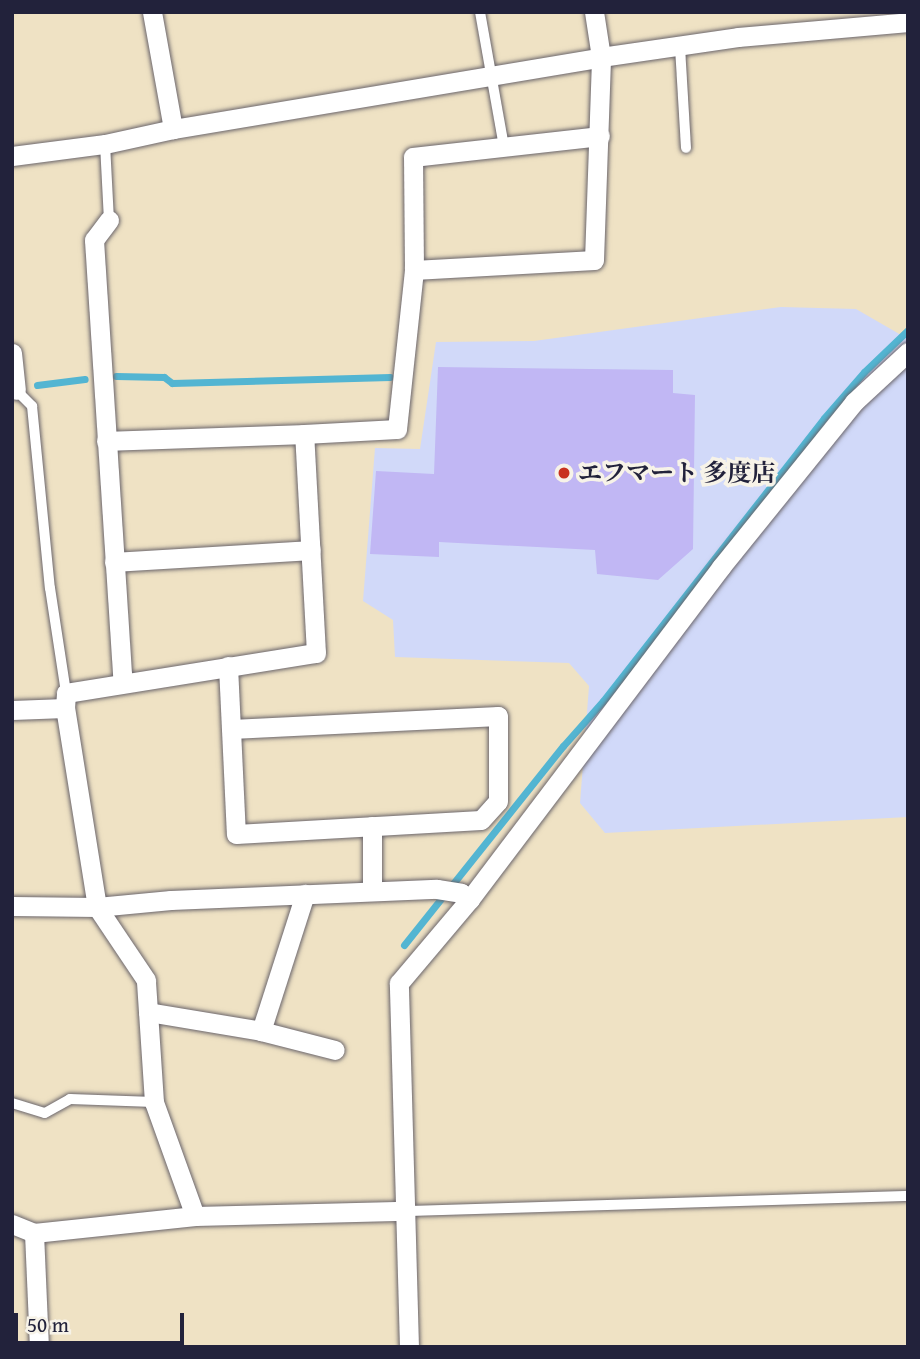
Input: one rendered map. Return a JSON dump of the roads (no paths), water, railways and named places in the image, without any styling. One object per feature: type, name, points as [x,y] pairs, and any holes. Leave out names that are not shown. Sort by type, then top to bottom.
[{"type":"street","points":[[152,12],[173,129]]},
{"type":"street","points":[[414,270],[594,260],[601,58],[594,12]]},
{"type":"street","points":[[12,156],[106,144],[173,129],[738,37],[908,22]]},
{"type":"street","points":[[106,441],[397,429],[414,270],[413,157],[600,136]]},
{"type":"street","points":[[110,220],[94,240],[123,683]]},
{"type":"street","points":[[409,1347],[399,983],[854,402],[908,352]]},
{"type":"street","points":[[12,353],[14,392]]},
{"type":"street","points":[[12,710],[65,700],[123,683],[316,653],[304,434]]},
{"type":"street","points":[[114,562],[311,550]]},
{"type":"street","points":[[228,666],[231,729],[236,834],[481,820],[498,801],[498,716],[231,729]]},
{"type":"street","points":[[65,700],[97,907],[146,980],[154,1102],[195,1216]]},
{"type":"street","points":[[372,826],[372,891]]},
{"type":"street","points":[[12,906],[97,907],[437,889],[466,896]]},
{"type":"street","points":[[261,1031],[305,894]]},
{"type":"street","points":[[148,1012],[261,1031],[335,1050]]},
{"type":"street","points":[[12,1224],[34,1233],[195,1216],[406,1211]]},
{"type":"street","points":[[34,1233],[39,1346]]},
{"type":"lane","points":[[480,12],[504,147]]},
{"type":"lane","points":[[680,47],[687,148]]},
{"type":"lane","points":[[106,144],[110,220]]},
{"type":"lane","points":[[14,392],[32,406],[50,588],[65,700]]},
{"type":"lane","points":[[12,1103],[45,1113],[70,1099],[154,1102]]},
{"type":"lane","points":[[406,1211],[908,1196]]},
{"type":"waterway","points":[[404,945],[563,746],[603,701],[824,418],[864,372],[908,330]]},
{"type":"waterway","points":[[116,376],[164,377],[172,383],[390,377]]},
{"type":"waterway","points":[[37,385],[85,379]]},
{"type":"place","name":"エフマート 多度店","points":[[564,473]]}]
